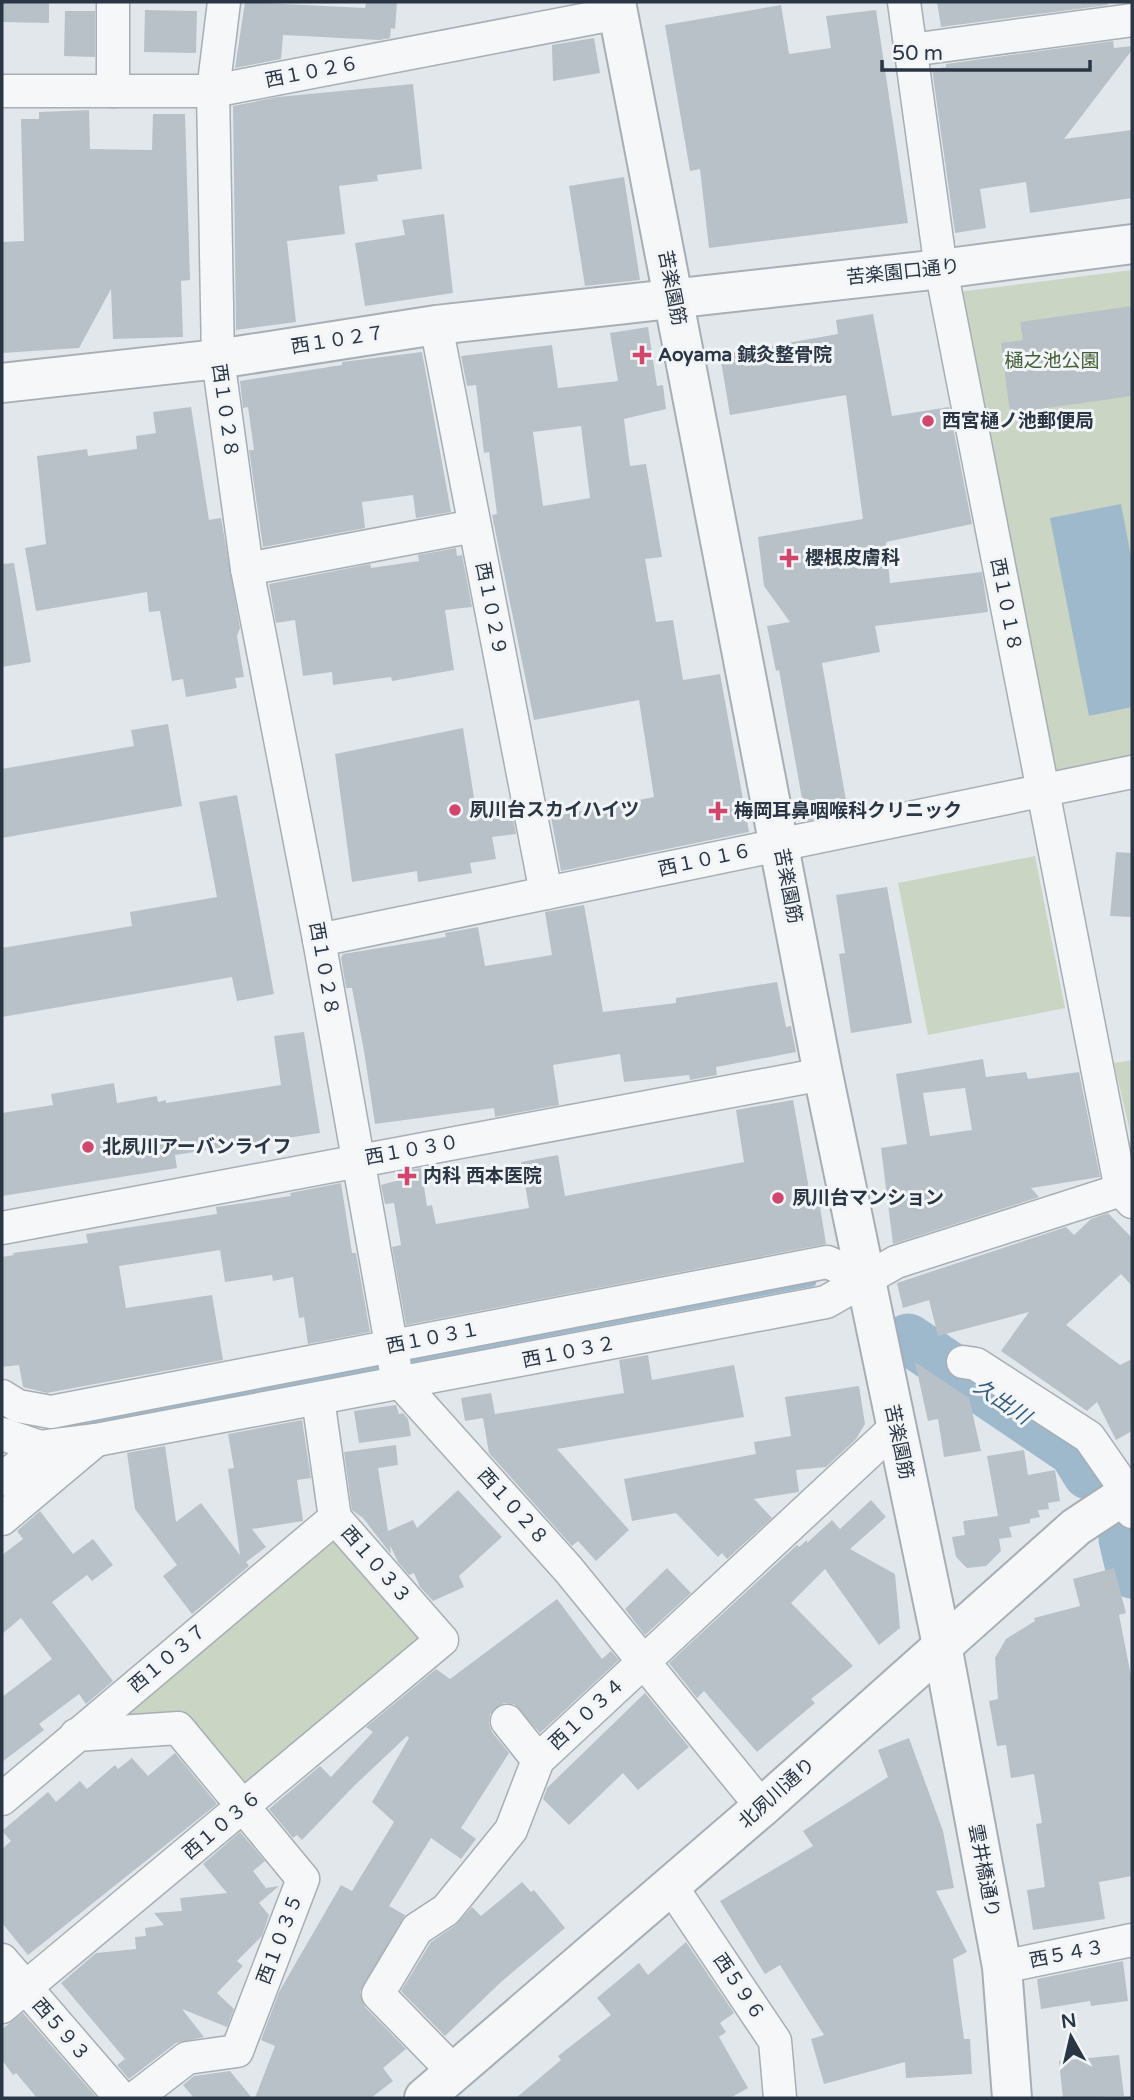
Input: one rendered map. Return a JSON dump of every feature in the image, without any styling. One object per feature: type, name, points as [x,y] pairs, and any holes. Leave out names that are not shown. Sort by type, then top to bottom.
[{"type":"street","points":[[113,2],[113,91]]},
{"type":"street","name":"西１０２８","points":[[224,2],[213,91],[218,359],[247,569],[319,940],[395,1363],[568,1569],[762,1807]]},
{"type":"street","name":"西１０１８","points":[[904,2],[941,269],[1042,790],[1127,1196]]},
{"type":"street","name":"西１０２６","points":[[2,91],[213,91],[617,7]]},
{"type":"street","name":"苦楽園筋","points":[[617,7],[823,1074],[942,1645]]},
{"type":"street","points":[[911,50],[1132,20]]},
{"type":"street","name":"苦楽園口通り","points":[[673,296],[941,269],[1132,243]]},
{"type":"street","name":"西１０２７","points":[[2,383],[218,359],[436,325],[673,296]]},
{"type":"street","name":"西１０２９","points":[[436,325],[546,892]]},
{"type":"street","points":[[247,569],[474,526]]},
{"type":"street","name":"西１０１６","points":[[319,940],[1132,772]]},
{"type":"street","name":"西１０３０","points":[[2,1228],[823,1074]]},
{"type":"street","name":"西１０３２","points":[[2,1434],[40,1447],[96,1440],[318,1399],[395,1363],[826,1302],[896,1262],[1127,1196]]},
{"type":"street","points":[[963,1362],[976,1364],[1089,1437],[1131,1498]]},
{"type":"street","name":"西１０３１","points":[[2,1396],[18,1406],[51,1412],[395,1363]]},
{"type":"street","name":"西１０３３","points":[[318,1399],[335,1518],[442,1640]]},
{"type":"street","name":"西１０３４","points":[[454,2072],[378,1994],[417,1929],[446,1910],[511,1830],[538,1760],[896,1427]]},
{"type":"street","points":[[2,1519],[96,1440]]},
{"type":"street","points":[[2,1480],[40,1447]]},
{"type":"street","name":"北夙川通り","points":[[424,2098],[762,1807],[1076,1527],[1131,1498]]},
{"type":"street","name":"西１０３７","points":[[2,1798],[335,1518]]},
{"type":"street","name":"西１０３６","points":[[13,1998],[442,1640]]},
{"type":"street","name":"雲井橋通り","points":[[942,1645],[1002,1967],[1012,2098]]},
{"type":"street","points":[[507,1721],[538,1760]]},
{"type":"street","name":"西１０３５","points":[[76,1735],[178,1728],[303,1879],[237,2051],[187,2058],[135,2098]]},
{"type":"street","name":"西５９６","points":[[671,1886],[775,2041],[780,2098]]},
{"type":"street","name":"西５４３","points":[[1002,1967],[1132,1940]]},
{"type":"street","name":"西５９３","points":[[2,1961],[13,1998],[121,2098]]},
{"type":"green space","name":"樋之池公園","points":[[1132,270],[1132,758],[1058,774],[1050,767],[958,292]]},
{"type":"green space","points":[[1035,856],[1065,1008],[928,1035],[898,883]]},
{"type":"green space","points":[[1132,1060],[1132,1136],[1131,1136],[1114,1063]]},
{"type":"green space","points":[[330,1532],[425,1636],[243,1785],[184,1712],[127,1721],[121,1709]]},
{"type":"water","points":[[1121,504],[1132,562],[1132,707],[1089,716],[1050,518]]},
{"type":"building","points":[[2,2],[49,2],[49,23],[2,22]]},
{"type":"building","points":[[245,2],[365,8],[366,2],[397,2],[395,29],[391,28],[390,38],[379,40],[283,35],[281,59],[235,68]]},
{"type":"building","points":[[937,2],[1107,2],[1108,5],[941,27]]},
{"type":"building","points":[[781,5],[789,54],[831,48],[826,16],[876,10],[908,223],[709,248],[700,169],[690,171],[665,25]]},
{"type":"building","points":[[145,10],[197,11],[196,53],[144,52]]},
{"type":"building","points":[[65,11],[95,11],[95,57],[64,56]]},
{"type":"building","points":[[594,38],[600,73],[553,81],[552,45]]},
{"type":"building","points":[[1113,41],[1114,48],[1132,46],[1132,50],[1064,139],[1132,130],[1132,198],[1030,213],[1026,182],[980,189],[986,228],[955,233],[932,69],[946,67],[946,64]]},
{"type":"building","points":[[413,84],[422,169],[377,175],[378,181],[339,186],[345,234],[287,241],[296,322],[236,330],[233,106],[278,97]]},
{"type":"building","points":[[89,110],[90,149],[152,150],[153,114],[185,114],[190,280],[181,281],[183,337],[113,339],[111,289],[79,348],[2,353],[2,242],[24,241],[21,119],[39,119],[39,112]]},
{"type":"building","points":[[624,177],[640,280],[585,286],[569,186]]},
{"type":"building","points":[[444,214],[453,293],[365,306],[355,243],[405,235],[402,220]]},
{"type":"building","points":[[1132,306],[1132,396],[1010,413],[1001,343],[1023,340],[1020,322]]},
{"type":"building","points":[[873,314],[892,416],[949,407],[972,524],[886,542],[890,583],[982,572],[988,612],[875,626],[880,652],[822,663],[848,812],[806,821],[779,670],[776,671],[767,626],[790,622],[764,586],[758,537],[863,519],[846,395],[730,415],[720,355],[838,334],[836,320]]},
{"type":"building","points":[[648,327],[657,386],[663,385],[666,409],[624,419],[630,466],[646,464],[662,557],[645,559],[656,622],[673,620],[683,680],[720,674],[749,832],[561,871],[551,817],[654,797],[639,700],[534,720],[492,515],[497,514],[489,452],[484,453],[476,385],[467,386],[461,356],[552,345],[558,388],[618,381],[610,333]],"holes":[[[581,426],[590,498],[543,506],[533,432]]]},
{"type":"building","points":[[422,352],[451,512],[416,518],[413,495],[362,502],[365,528],[263,547],[249,450],[254,450],[248,407],[243,408],[240,381],[342,365],[342,362]]},
{"type":"building","points":[[191,407],[209,520],[221,518],[240,628],[237,636],[244,677],[235,678],[237,688],[186,697],[183,679],[172,681],[160,611],[149,612],[147,592],[36,611],[25,548],[46,544],[37,456],[87,449],[88,456],[137,449],[136,436],[156,433],[153,412]]},
{"type":"building","points":[[456,548],[457,556],[462,555],[472,607],[445,610],[454,670],[392,681],[391,677],[333,685],[332,672],[303,676],[295,620],[276,623],[269,584],[370,564],[371,568],[419,561],[418,555]]},
{"type":"building","points":[[14,563],[31,662],[2,667],[2,564]]},
{"type":"building","points":[[168,724],[182,806],[2,838],[2,769],[134,746],[131,730]]},
{"type":"building","name":"夙川台スカイハイツ","points":[[463,728],[475,804],[510,803],[516,834],[492,837],[496,859],[470,863],[472,873],[418,882],[417,871],[352,882],[335,754]]},
{"type":"building","points":[[237,795],[274,994],[237,1001],[232,977],[2,1017],[2,948],[132,926],[130,912],[217,897],[199,802]]},
{"type":"building","points":[[1116,852],[1132,853],[1132,917],[1110,916]]},
{"type":"building","points":[[887,887],[912,1023],[851,1033],[839,954],[845,953],[836,895]]},
{"type":"building","points":[[584,905],[603,1012],[676,1003],[676,998],[777,982],[786,1027],[791,1026],[796,1052],[716,1067],[717,1075],[690,1080],[689,1075],[624,1082],[620,1054],[553,1065],[559,1105],[495,1117],[494,1108],[375,1124],[352,988],[346,988],[341,958],[343,954],[446,937],[445,933],[478,927],[485,966],[552,955],[545,912]]},
{"type":"building","points":[[304,1032],[320,1133],[175,1155],[177,1168],[2,1196],[2,1113],[53,1105],[51,1094],[114,1083],[117,1103],[157,1096],[158,1102],[166,1100],[166,1103],[281,1085],[274,1036]]},
{"type":"building","points":[[983,1059],[986,1077],[1026,1072],[1028,1079],[1079,1072],[1100,1177],[1031,1188],[1039,1197],[893,1244],[881,1148],[907,1144],[896,1074]],"holes":[[[965,1088],[972,1130],[930,1136],[923,1093]]]},
{"type":"building","points":[[793,1100],[809,1189],[817,1188],[826,1244],[406,1325],[392,1247],[401,1245],[394,1203],[385,1204],[381,1185],[399,1180],[398,1172],[421,1168],[427,1206],[432,1205],[436,1224],[529,1208],[521,1162],[558,1155],[565,1196],[744,1162],[736,1110]]},
{"type":"building","points":[[341,1183],[352,1253],[356,1253],[370,1332],[308,1344],[304,1317],[299,1318],[293,1277],[273,1281],[272,1275],[225,1282],[220,1250],[119,1266],[126,1308],[212,1295],[223,1360],[47,1393],[23,1387],[19,1365],[2,1367],[2,1257],[14,1255],[13,1253],[88,1243],[86,1234],[217,1214],[216,1207],[291,1196],[290,1193]]},
{"type":"building","points":[[1108,1213],[1132,1238],[1132,1286],[1121,1274],[1066,1325],[1120,1365],[1132,1359],[1132,1431],[1116,1440],[1097,1402],[1087,1411],[1001,1351],[1029,1312],[938,1336],[929,1300],[903,1308],[897,1283],[1066,1227],[1074,1235],[1091,1219]]},
{"type":"building","points":[[648,1355],[652,1380],[734,1365],[744,1417],[557,1449],[629,1530],[596,1561],[578,1541],[572,1546],[489,1453],[483,1418],[465,1421],[461,1398],[491,1393],[495,1414],[624,1393],[619,1360]]},
{"type":"building","points":[[915,1362],[969,1398],[981,1451],[944,1457],[938,1419],[928,1421]]},
{"type":"building","points":[[859,1386],[865,1424],[856,1439],[826,1467],[796,1470],[799,1492],[754,1499],[772,1518],[727,1559],[722,1553],[718,1557],[676,1513],[632,1521],[624,1479],[756,1454],[754,1442],[791,1436],[785,1397]]},
{"type":"building","points":[[396,1405],[399,1414],[403,1413],[408,1419],[411,1436],[359,1443],[354,1411]]},
{"type":"building","points":[[302,1420],[311,1478],[297,1480],[303,1521],[252,1529],[266,1547],[246,1562],[249,1566],[192,1614],[163,1576],[177,1565],[135,1509],[127,1453],[165,1446],[176,1522],[201,1503],[240,1555],[228,1469],[234,1468],[228,1434]]},
{"type":"building","points":[[396,1445],[398,1465],[378,1468],[388,1531],[413,1520],[417,1528],[458,1490],[502,1537],[459,1576],[464,1587],[433,1601],[420,1587],[414,1573],[409,1575],[398,1562],[390,1545],[391,1554],[363,1518],[352,1510],[344,1452]]},
{"type":"building","points":[[1024,1450],[1028,1475],[1055,1470],[1060,1501],[1048,1503],[1049,1509],[1038,1510],[1040,1517],[1030,1519],[1030,1523],[1009,1527],[1012,1537],[999,1539],[1001,1551],[986,1566],[967,1568],[956,1557],[952,1537],[965,1535],[963,1521],[998,1516],[987,1456]]},
{"type":"building","points":[[871,1500],[886,1517],[850,1549],[895,1574],[900,1628],[879,1645],[825,1569],[791,1603],[853,1666],[811,1699],[815,1703],[757,1752],[704,1691],[697,1698],[669,1663],[797,1545],[799,1547],[807,1540],[807,1543],[832,1520],[840,1529]]},
{"type":"building","points":[[40,1511],[73,1554],[93,1539],[113,1565],[92,1581],[87,1575],[52,1602],[113,1681],[86,1704],[79,1694],[39,1724],[44,1730],[2,1762],[2,1697],[52,1659],[21,1618],[2,1634],[2,1555],[23,1539],[17,1531]]},
{"type":"building","points":[[667,1568],[691,1593],[645,1635],[625,1609]]},
{"type":"building","points":[[1114,1568],[1126,1613],[1119,1615],[1132,1681],[1132,1876],[1099,1882],[1105,1919],[1033,1930],[1027,1890],[1045,1887],[1036,1824],[1042,1823],[1034,1774],[1011,1778],[1006,1745],[997,1746],[989,1701],[998,1699],[995,1658],[1006,1639],[1035,1621],[1034,1618],[1080,1606],[1073,1579]]},
{"type":"building","points":[[557,1599],[602,1659],[611,1651],[619,1660],[540,1733],[514,1704],[504,1703],[490,1714],[492,1732],[509,1753],[461,1828],[476,1839],[461,1859],[431,1838],[389,1906],[405,1915],[360,1992],[365,2007],[406,2049],[383,2068],[393,2081],[371,2098],[255,2098],[275,2046],[261,2040],[279,1992],[341,1885],[352,1891],[394,1822],[372,1802],[409,1738],[407,1736],[354,1786],[302,1840],[297,1835],[293,1838],[269,1809],[320,1766],[331,1777],[373,1732],[366,1727],[436,1669],[450,1679]]},
{"type":"building","points":[[645,1693],[689,1747],[638,1790],[623,1773],[569,1825],[543,1799],[547,1788]]},
{"type":"building","points":[[909,1738],[943,1831],[954,1888],[936,1891],[967,1952],[953,1959],[964,2039],[970,2039],[972,2074],[906,2078],[905,2062],[824,2084],[811,2039],[824,2035],[780,1965],[765,1974],[720,1901],[813,1846],[803,1831],[888,1777],[878,1750]]},
{"type":"building","points":[[175,1753],[217,1804],[28,1955],[2,1923],[2,1849],[11,1841],[2,1831],[48,1792],[56,1802],[80,1781],[87,1789],[115,1765],[118,1769],[132,1758],[148,1776]]},
{"type":"building","points":[[240,1832],[265,1861],[253,1871],[266,1888],[279,1886],[259,1903],[269,1915],[262,1936],[237,1961],[243,1966],[217,1993],[234,2009],[227,2027],[182,2009],[204,2037],[176,2043],[129,2079],[117,2065],[125,2059],[61,1983],[96,1953],[136,1949],[135,1937],[146,1936],[145,1928],[164,1925],[154,1913],[182,1911],[180,1898],[227,1893],[203,1864]]},
{"type":"building","points":[[522,1882],[531,1892],[534,1890],[565,1928],[501,1982],[445,2036],[401,1991],[431,1942],[456,1925],[472,1907],[481,1916]]},
{"type":"building","points":[[686,1942],[734,2013],[720,2023],[726,2032],[719,2037],[748,2088],[730,2098],[516,2098],[561,2060],[558,2056],[611,2015],[597,1998],[639,1963],[648,1975]]},
{"type":"building","points":[[1123,1961],[1128,2001],[1091,2006],[1090,2001],[1041,2009],[1037,1979]]},
{"type":"building","points":[[23,2013],[97,2098],[37,2098],[16,2073],[13,2075],[2,2060],[2,2029]]},
{"type":"building","points":[[1119,2055],[1124,2096],[1063,2098],[1059,2061]]},
{"type":"building","points":[[230,2071],[252,2098],[194,2098],[183,2085],[194,2076]]},
{"type":"waterway","points":[[68,1424],[812,1282]]},
{"type":"waterway","name":"久出川","points":[[908,1339],[1074,1451],[1088,1474]]},
{"type":"waterway","name":"久出川","points":[[1124,1539],[1132,1573]]},
{"type":"place","name":"Aoyama 鍼灸整骨院","points":[[642,355]]},
{"type":"place","name":"西宮樋ノ池郵便局","points":[[928,421]]},
{"type":"place","name":"櫻根皮膚科","points":[[789,558]]},
{"type":"place","name":"夙川台スカイハイツ","points":[[455,810]]},
{"type":"place","name":"梅岡耳鼻咽喉科クリニック","points":[[718,811]]},
{"type":"place","name":"北夙川アーバンライフ","points":[[88,1147]]},
{"type":"place","name":"内科 西本医院","points":[[407,1176]]},
{"type":"place","name":"夙川台マンション","points":[[778,1198]]}]
